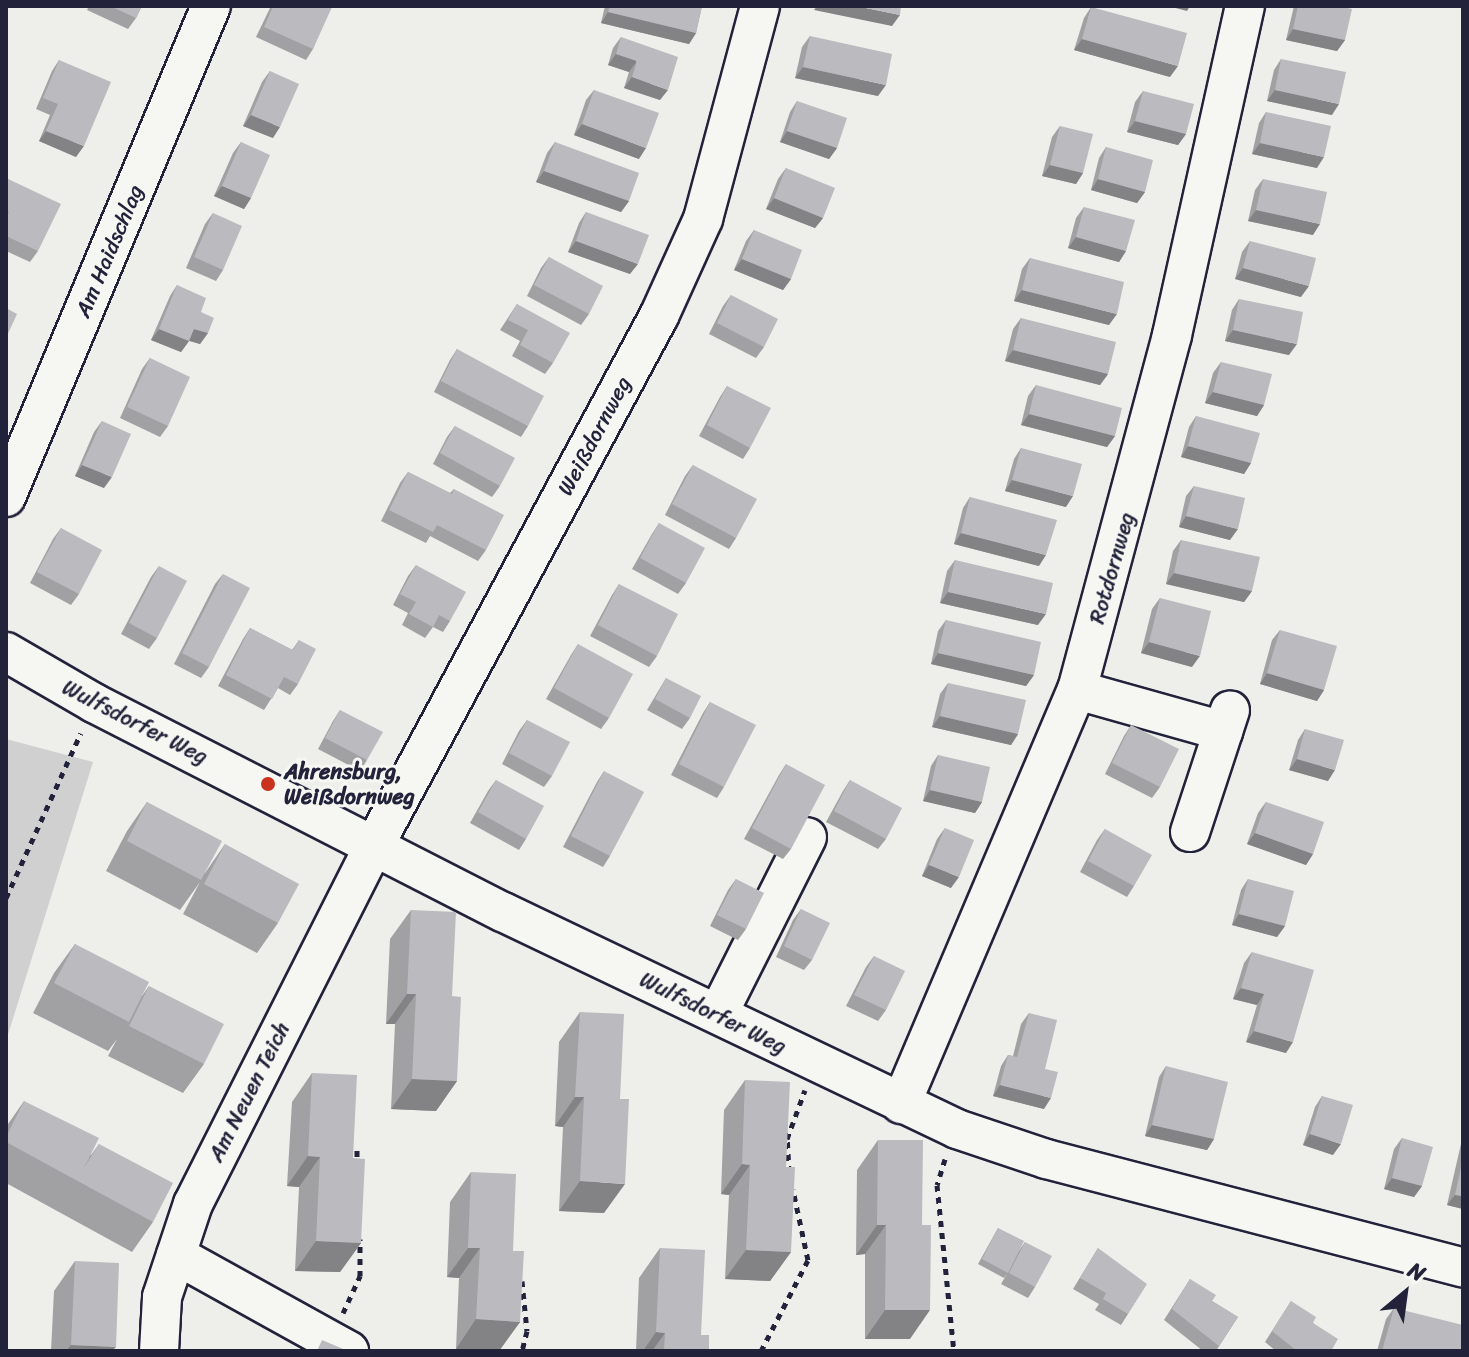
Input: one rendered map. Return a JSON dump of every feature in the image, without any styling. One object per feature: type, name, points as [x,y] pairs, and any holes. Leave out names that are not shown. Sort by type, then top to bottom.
[{"type":"street","name":"Am Haidschlag","points":[[6,497],[20,424],[211,6]]},
{"type":"street","name":"Weißdornweg","points":[[375,844],[665,302],[703,219],[760,6]]},
{"type":"street","name":"Rotdornweg","points":[[901,1104],[1077,690],[1172,335],[1245,6]]},
{"type":"street","name":"Wulfsdorfer Weg","points":[[6,652],[94,703],[503,912],[957,1129],[1046,1159],[1463,1268]]},
{"type":"street","points":[[1077,690],[1227,720],[1190,832]]},
{"type":"street","points":[[718,1014],[807,837]]},
{"type":"street","name":"Am Neuen Teich","points":[[159,1351],[162,1297],[193,1204],[375,844]]},
{"type":"street","points":[[176,1255],[344,1334]]},
{"type":"path","points":[[6,898],[94,703]]},
{"type":"path","points":[[761,1351],[808,1260],[789,1175],[787,1139],[796,1104],[819,1065]]},
{"type":"path","points":[[954,1351],[937,1185],[957,1129]]},
{"type":"path","points":[[357,1150],[358,1178]]},
{"type":"path","points":[[344,1334],[360,1276],[360,1234]]},
{"type":"path","points":[[521,1273],[527,1331],[522,1351]]},
{"type":"shaded area","points":[[6,739],[93,762],[6,1041]]},
{"type":"building","points":[[110,6],[142,6],[136,18]]},
{"type":"building","points":[[273,6],[332,7],[313,49],[264,27]]},
{"type":"building","points":[[610,6],[702,6],[696,33],[608,12]]},
{"type":"building","points":[[856,6],[901,6],[900,15]]},
{"type":"building","points":[[1298,6],[1352,9],[1345,40],[1293,29]]},
{"type":"building","points":[[1091,7],[1187,33],[1178,66],[1082,39]]},
{"type":"building","points":[[810,36],[892,54],[886,85],[803,67]]},
{"type":"building","points":[[621,37],[678,57],[668,90],[632,77],[637,61],[616,54]]},
{"type":"building","points":[[1281,59],[1346,72],[1339,104],[1275,90]]},
{"type":"building","points":[[59,60],[111,82],[84,146],[46,131],[58,104],[43,98]]},
{"type":"building","points":[[270,71],[299,84],[280,127],[251,115]]},
{"type":"building","points":[[594,90],[659,113],[646,148],[582,124]]},
{"type":"building","points":[[1143,91],[1194,104],[1186,134],[1135,121]]},
{"type":"building","points":[[797,101],[847,118],[837,148],[787,131]]},
{"type":"building","points":[[1266,112],[1331,126],[1324,157],[1260,143]]},
{"type":"building","points":[[1060,126],[1093,134],[1083,173],[1050,165]]},
{"type":"building","points":[[241,142],[270,155],[251,198],[222,186]]},
{"type":"building","points":[[555,142],[639,173],[629,201],[544,171]]},
{"type":"building","points":[[1106,147],[1153,160],[1145,192],[1098,179]]},
{"type":"building","points":[[786,168],[835,188],[823,218],[774,198]]},
{"type":"building","points":[[6,178],[61,204],[38,251],[6,236],[9,212],[6,210]]},
{"type":"building","points":[[1263,179],[1327,192],[1320,224],[1256,210]]},
{"type":"building","points":[[1084,207],[1135,220],[1126,251],[1076,237]]},
{"type":"building","points":[[586,212],[649,235],[638,264],[576,241]]},
{"type":"building","points":[[213,213],[242,226],[223,270],[194,257]]},
{"type":"building","points":[[754,230],[802,250],[791,279],[742,259]]},
{"type":"building","points":[[1250,241],[1316,258],[1309,286],[1243,268]]},
{"type":"building","points":[[549,257],[603,286],[589,314],[534,285]]},
{"type":"building","points":[[1030,258],[1124,282],[1117,314],[1022,290]]},
{"type":"building","points":[[177,285],[206,298],[201,312],[214,318],[208,333],[194,329],[189,341],[159,329]]},
{"type":"building","points":[[731,295],[778,319],[764,347],[717,323]]},
{"type":"building","points":[[1239,299],[1303,312],[1297,344],[1233,330]]},
{"type":"building","points":[[517,304],[570,333],[553,363],[520,345],[528,330],[508,320]]},
{"type":"building","points":[[6,308],[17,314],[6,338]]},
{"type":"building","points":[[1021,318],[1116,342],[1108,374],[1013,350]]},
{"type":"building","points":[[457,349],[544,396],[528,426],[441,381]]},
{"type":"building","points":[[150,358],[190,377],[168,426],[127,407]]},
{"type":"building","points":[[1221,362],[1272,374],[1264,405],[1213,392]]},
{"type":"building","points":[[1036,385],[1122,408],[1115,436],[1029,414]]},
{"type":"building","points":[[727,386],[771,408],[750,448],[707,425]]},
{"type":"building","points":[[1196,416],[1260,433],[1251,463],[1188,446]]},
{"type":"building","points":[[102,421],[131,434],[112,477],[82,465]]},
{"type":"building","points":[[455,426],[515,458],[500,486],[440,453]]},
{"type":"building","points":[[1021,448],[1082,464],[1073,496],[1012,480]]},
{"type":"building","points":[[693,465],[757,499],[736,538],[672,504]]},
{"type":"building","points":[[408,472],[452,494],[454,489],[504,515],[486,550],[437,525],[433,532],[389,510]]},
{"type":"building","points":[[1194,486],[1245,498],[1238,529],[1186,516]]},
{"type":"building","points":[[970,497],[1057,520],[1046,555],[961,533]]},
{"type":"building","points":[[659,523],[705,548],[686,583],[640,558]]},
{"type":"building","points":[[61,528],[102,550],[79,594],[37,572]]},
{"type":"building","points":[[1181,540],[1260,557],[1252,591],[1174,573]]},
{"type":"building","points":[[955,560],[1053,583],[1046,614],[948,592]]},
{"type":"building","points":[[416,565],[466,592],[450,621],[439,615],[433,627],[409,614],[416,602],[400,594]]},
{"type":"building","points":[[159,566],[187,581],[157,638],[129,623]]},
{"type":"building","points":[[223,574],[250,588],[209,667],[182,653]]},
{"type":"building","points":[[619,584],[678,614],[657,656],[598,625]]},
{"type":"building","points":[[1160,598],[1211,611],[1200,656],[1149,642]]},
{"type":"building","points":[[946,620],[1041,642],[1034,675],[938,653]]},
{"type":"building","points":[[250,628],[293,650],[299,640],[316,649],[298,684],[284,677],[272,699],[226,675]]},
{"type":"building","points":[[1280,630],[1337,646],[1324,690],[1267,673]]},
{"type":"building","points":[[578,644],[633,674],[609,718],[554,688]]},
{"type":"building","points":[[666,678],[701,696],[690,718],[655,699]]},
{"type":"building","points":[[948,683],[1026,700],[1018,734],[940,716]]},
{"type":"building","points":[[710,702],[756,725],[724,787],[679,764]]},
{"type":"building","points":[[340,710],[383,732],[367,760],[325,738]]},
{"type":"building","points":[[527,720],[570,742],[552,776],[509,753]]},
{"type":"building","points":[[1131,725],[1179,749],[1160,787],[1112,763]]},
{"type":"building","points":[[1305,729],[1344,740],[1335,770],[1297,759]]},
{"type":"building","points":[[938,755],[990,767],[982,802],[930,790]]},
{"type":"building","points":[[786,764],[825,785],[791,849],[752,828]]},
{"type":"building","points":[[604,771],[644,792],[610,856],[571,836]]},
{"type":"building","points":[[496,780],[544,806],[526,839],[478,812]]},
{"type":"building","points":[[850,780],[902,808],[886,839],[834,811]]},
{"type":"building","points":[[147,802],[222,841],[201,880],[127,841]]},
{"type":"building","points":[[1266,802],[1324,822],[1313,854],[1255,833]]},
{"type":"building","points":[[945,828],[974,840],[959,877],[929,865]]},
{"type":"building","points":[[1105,829],[1152,855],[1134,886],[1088,861]]},
{"type":"building","points":[[225,844],[299,884],[278,923],[204,884]]},
{"type":"building","points":[[736,879],[764,893],[746,929],[717,915]]},
{"type":"building","points":[[1248,879],[1294,891],[1285,926],[1239,914]]},
{"type":"building","points":[[801,909],[830,923],[812,960],[784,946]]},
{"type":"building","points":[[411,910],[456,912],[452,996],[461,997],[457,1081],[412,1079],[416,994],[407,994]]},
{"type":"building","points":[[75,944],[149,982],[129,1022],[54,983]]},
{"type":"building","points":[[1252,952],[1314,970],[1293,1042],[1254,1031],[1264,994],[1241,988]]},
{"type":"building","points":[[874,956],[905,971],[886,1010],[854,995]]},
{"type":"building","points":[[149,986],[224,1024],[204,1064],[129,1026]]},
{"type":"building","points":[[580,1012],[624,1014],[620,1099],[629,1099],[625,1184],[580,1181],[584,1097],[575,1097]]},
{"type":"building","points":[[1029,1013],[1057,1020],[1045,1069],[1058,1072],[1051,1098],[1000,1085],[1008,1055],[1017,1057]]},
{"type":"building","points":[[1166,1066],[1228,1082],[1214,1139],[1152,1125]]},
{"type":"building","points":[[312,1073],[357,1075],[353,1158],[365,1159],[361,1243],[316,1241],[320,1157],[308,1156]]},
{"type":"building","points":[[745,1080],[790,1082],[786,1167],[795,1167],[791,1252],[746,1250],[750,1165],[742,1164]]},
{"type":"building","points":[[1322,1096],[1353,1105],[1341,1144],[1310,1134]]},
{"type":"building","points":[[24,1101],[99,1138],[84,1168],[99,1144],[173,1183],[153,1222],[6,1142]]},
{"type":"building","points":[[1402,1138],[1433,1147],[1422,1186],[1392,1178]]},
{"type":"building","points":[[878,1140],[923,1140],[922,1225],[931,1225],[930,1310],[885,1310],[886,1225],[877,1225]]},
{"type":"building","points":[[1463,1158],[1463,1196],[1455,1195]]},
{"type":"building","points":[[471,1172],[516,1174],[513,1251],[524,1251],[520,1322],[476,1319],[480,1248],[468,1248]]},
{"type":"building","points":[[998,1228],[1024,1241],[1008,1273],[982,1259]]},
{"type":"building","points":[[1025,1242],[1052,1256],[1035,1287],[1009,1273]]},
{"type":"building","points":[[660,1248],[705,1250],[701,1335],[709,1335],[709,1351],[664,1351],[665,1333],[656,1332]]},
{"type":"building","points":[[1098,1248],[1147,1284],[1128,1314],[1103,1299],[1106,1293],[1080,1278]]},
{"type":"building","points":[[75,1261],[119,1263],[116,1347],[71,1345]]},
{"type":"building","points":[[1190,1279],[1216,1295],[1212,1301],[1238,1317],[1219,1346],[1172,1309]]},
{"type":"building","points":[[1291,1301],[1316,1317],[1313,1323],[1338,1339],[1331,1351],[1297,1351],[1272,1331]]},
{"type":"building","points":[[1394,1308],[1463,1325],[1463,1351],[1382,1351]]},
{"type":"building","points":[[322,1340],[348,1351],[317,1351]]},
{"type":"place","name":"Ahrensburg, Weißdornweg","points":[[268,784]]}]
